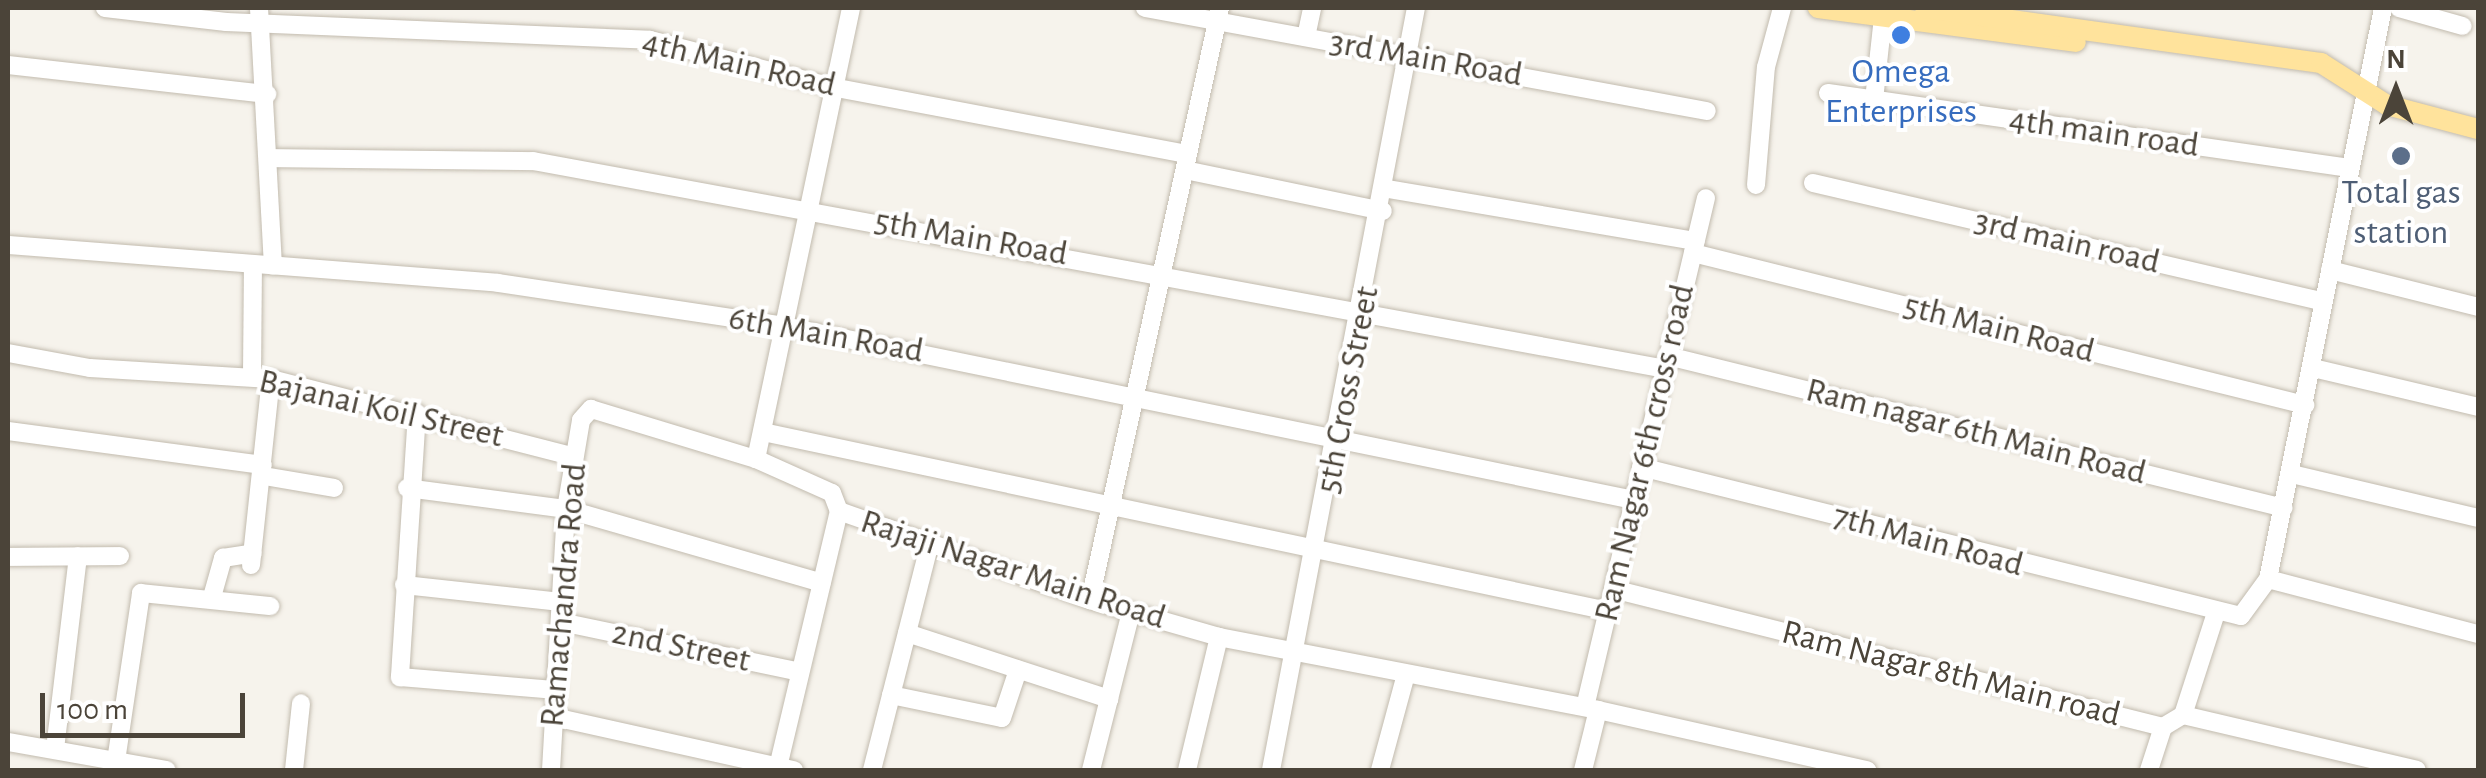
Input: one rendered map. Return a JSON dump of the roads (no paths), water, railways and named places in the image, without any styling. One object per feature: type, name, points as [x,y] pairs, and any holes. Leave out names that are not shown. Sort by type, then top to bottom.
[{"type":"main road","points":[[1832,8],[2364,88]]},
{"type":"main road","points":[[1926,8],[2296,58],[2364,88],[2478,129]]},
{"type":"street","name":"4th Main Road","points":[[106,8],[650,40],[832,87],[1186,162],[1383,211]]},
{"type":"street","points":[[756,459],[803,208],[851,8]]},
{"type":"street","name":"3rd Main Road","points":[[1145,8],[1219,14],[1306,37],[1707,111]]},
{"type":"street","points":[[1306,37],[1312,8]]},
{"type":"street","name":"5th Cross Street","points":[[1271,770],[1388,189],[1416,8]]},
{"type":"street","points":[[1756,185],[1782,8]]},
{"type":"street","points":[[2383,8],[2321,301],[2313,368],[2268,580],[2242,616],[2215,616],[2183,715],[2417,770]]},
{"type":"street","points":[[2399,8],[2463,26]]},
{"type":"street","points":[[1090,600],[1219,14]]},
{"type":"street","points":[[260,15],[271,158],[273,266]]},
{"type":"street","points":[[1866,99],[1883,17]]},
{"type":"street","points":[[8,65],[267,94]]},
{"type":"street","name":"4th main road","points":[[1828,94],[2350,168]]},
{"type":"street","name":"5th Main Road","points":[[271,158],[534,161],[1162,272],[1363,314],[1667,362]]},
{"type":"street","name":"3rd main road","points":[[1812,183],[2321,301]]},
{"type":"street","name":"5th Main Road","points":[[1388,189],[1694,247],[2305,405]]},
{"type":"street","name":"Ram Nagar 6th cross road","points":[[1584,770],[1608,611],[1706,198]]},
{"type":"street","name":"6th Main Road","points":[[8,245],[498,283],[779,325],[1136,392],[1634,500]]},
{"type":"street","points":[[212,597],[223,558],[252,559],[264,470],[253,265]]},
{"type":"street","points":[[2330,270],[2478,307]]},
{"type":"street","name":"Bajanai Koil Street","points":[[8,353],[90,368],[262,377],[418,413],[574,457]]},
{"type":"street","name":"Ram nagar 6th Main Road","points":[[1667,362],[2284,508]]},
{"type":"street","points":[[2313,368],[2478,407]]},
{"type":"street","name":"Rajaji Nagar Main Road","points":[[581,420],[591,409],[756,459],[832,493],[838,511],[928,546],[1090,600],[1219,637],[1298,648],[1867,770]]},
{"type":"street","points":[[418,413],[408,488],[400,677],[556,690]]},
{"type":"street","name":"Ramachandra Road","points":[[550,770],[566,509],[581,420]]},
{"type":"street","points":[[8,431],[264,470],[334,488]]},
{"type":"street","points":[[763,432],[1317,546],[1608,611]]},
{"type":"street","name":"7th Main Road","points":[[1641,466],[2215,616]]},
{"type":"street","points":[[2292,474],[2478,518]]},
{"type":"street","points":[[408,488],[566,509],[822,583]]},
{"type":"street","points":[[554,717],[786,769],[800,672],[838,511]]},
{"type":"street","points":[[872,770],[928,546]]},
{"type":"street","points":[[56,749],[78,556]]},
{"type":"street","points":[[8,557],[120,556]]},
{"type":"street","points":[[2268,580],[2478,634]]},
{"type":"street","points":[[404,585],[561,602]]},
{"type":"street","name":"Ram Nagar 8th Main road","points":[[1613,589],[2163,727],[2183,715]]},
{"type":"street","points":[[116,761],[135,600],[149,592],[270,606]]},
{"type":"street","points":[[1091,770],[1132,612]]},
{"type":"street","name":"2nd Street","points":[[561,622],[800,672]]},
{"type":"street","points":[[906,633],[1109,699]]},
{"type":"street","points":[[1187,770],[1219,637]]},
{"type":"street","points":[[891,695],[1002,718],[1018,670]]},
{"type":"street","points":[[1380,770],[1406,674]]},
{"type":"street","points":[[294,770],[301,704]]},
{"type":"street","points":[[2149,770],[2163,727]]},
{"type":"street","points":[[8,742],[167,770]]},
{"type":"place","name":"Omega Enterprises","points":[[1901,35]]},
{"type":"place","name":"Total gas station","points":[[2401,156]]}]
